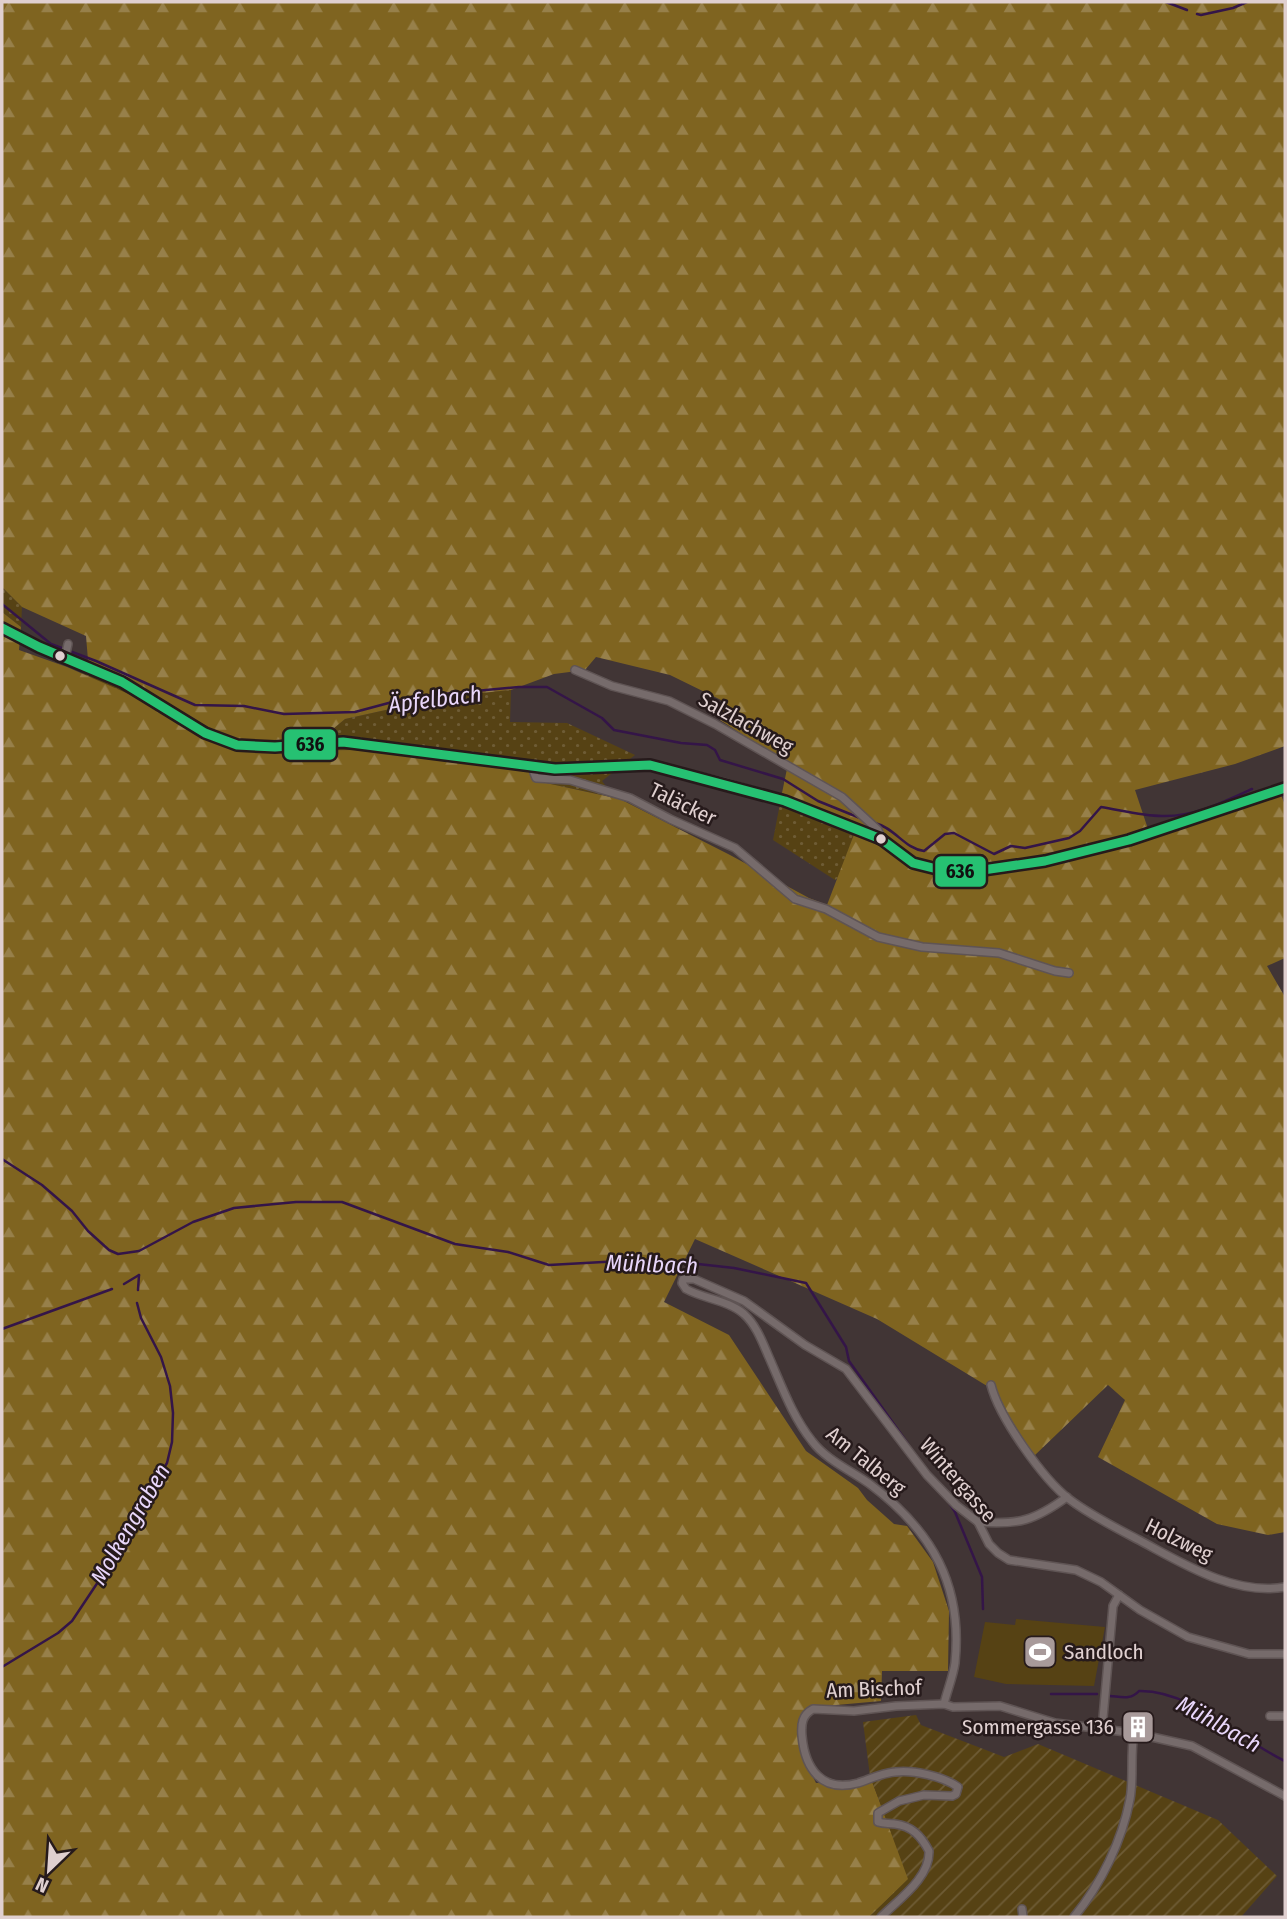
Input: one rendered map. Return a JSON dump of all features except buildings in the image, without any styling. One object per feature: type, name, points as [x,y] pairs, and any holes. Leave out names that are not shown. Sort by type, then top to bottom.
[{"type":"street","points":[[2,628],[122,682],[205,733],[237,745],[275,747],[343,742],[535,766]]},
{"type":"street","points":[[65,658],[68,644]]},
{"type":"street","name":"Salzlachweg","points":[[575,670],[612,686],[669,701],[715,724],[842,797],[878,830],[881,839]]},
{"type":"street","name":"Taläcker","points":[[1069,973],[999,953],[922,947],[878,937],[825,909],[795,899],[735,848],[670,819],[630,797],[570,780],[536,778],[535,766],[555,768],[650,765],[724,783],[785,801],[881,839],[913,863],[949,872],[1045,861],[1129,840],[1285,788]]},
{"type":"street","name":"Wintergasse","points":[[682,1283],[683,1279],[694,1279],[744,1301],[805,1345],[846,1369],[927,1475],[956,1505],[978,1522],[989,1544],[998,1553],[1009,1559],[1076,1570],[1101,1582],[1156,1620],[1188,1637],[1249,1654],[1285,1654]]},
{"type":"street","name":"Am Talberg","points":[[682,1283],[694,1293],[729,1305],[744,1314],[760,1337],[798,1419],[813,1443],[873,1486],[917,1527],[939,1558],[953,1597],[956,1615],[954,1664],[944,1704]]},
{"type":"street","name":"Holzweg","points":[[991,1385],[1009,1424],[1035,1461],[1067,1497],[1125,1533],[1206,1574],[1254,1587],[1285,1587]]},
{"type":"street","points":[[978,1522],[1004,1524],[1032,1520],[1067,1497]]},
{"type":"street","points":[[1102,1729],[1113,1606],[1119,1595]]},
{"type":"street","points":[[944,1704],[953,1707],[1000,1706],[1055,1723],[1134,1733],[1192,1746],[1285,1796]]},
{"type":"street","name":"Am Bischof","points":[[881,1917],[921,1876],[928,1866],[929,1851],[916,1832],[895,1824],[878,1822],[878,1813],[900,1801],[924,1795],[952,1796],[956,1794],[958,1787],[940,1779],[895,1772],[844,1786],[822,1780],[815,1773],[804,1751],[801,1727],[804,1717],[813,1709],[854,1710],[944,1704]]},
{"type":"street","points":[[1270,1716],[1285,1717]]},
{"type":"street","points":[[1074,1917],[1099,1879],[1116,1843],[1130,1798],[1134,1733]]},
{"type":"shaded area","points":[[2,587],[22,607],[21,627],[2,612]]},
{"type":"shaded area","points":[[88,660],[228,738],[322,738],[345,719],[444,697],[511,690],[510,722],[567,723],[635,755],[602,781],[613,796],[608,796],[355,750],[251,751],[202,736],[82,673]]},
{"type":"shaded area","points":[[782,793],[858,824],[835,880],[773,840]]},
{"type":"shaded area","name":"Sandloch","points":[[1016,1619],[1105,1627],[1094,1686],[1006,1684],[974,1677],[985,1622],[1015,1625]]},
{"type":"shaded area","points":[[916,1715],[921,1725],[1004,1757],[1038,1744],[1218,1820],[1277,1876],[1241,1917],[869,1917],[908,1879],[870,1776],[863,1722]]},
{"type":"green space","points":[[2,2],[1285,2],[1285,746],[1235,764],[1135,790],[1150,835],[1281,795],[1285,805],[1285,958],[1267,966],[1285,997],[1285,1532],[1268,1535],[1217,1524],[1098,1457],[1125,1400],[1108,1385],[1034,1456],[992,1389],[877,1319],[695,1239],[664,1302],[729,1335],[806,1451],[858,1488],[867,1500],[894,1524],[907,1526],[933,1562],[949,1611],[948,1671],[882,1671],[881,1701],[814,1707],[804,1721],[804,1759],[816,1783],[849,1782],[870,1776],[909,1879],[869,1917],[2,1917],[2,612],[21,627],[19,650],[67,667],[156,706],[203,736],[251,751],[355,750],[528,769],[532,780],[620,799],[827,905],[858,824],[782,793],[788,764],[720,720],[721,700],[670,675],[596,657],[585,670],[554,674],[511,690],[444,697],[345,719],[322,738],[269,742],[228,738],[88,660],[86,636],[22,607],[2,587]]},
{"type":"waterway","points":[[1166,2],[1187,10]]},
{"type":"waterway","points":[[1197,14],[1233,8],[1247,2]]},
{"type":"waterway","name":"Äpfelbach","points":[[2,604],[51,644],[195,705],[244,706],[284,714],[355,712],[411,697],[547,687],[602,718],[614,730],[681,743],[707,745],[715,750],[720,760],[783,779],[818,801],[860,818]]},
{"type":"waterway","name":"Äpfelbach","points":[[875,823],[888,829],[905,843],[924,851],[945,834],[954,833],[994,854],[1011,846],[1025,848],[1069,838],[1080,831],[1101,807],[1147,815],[1174,816],[1208,808],[1252,789]]},
{"type":"waterway","name":"Mühlbach","points":[[2,1159],[42,1185],[72,1211],[88,1231],[109,1250],[118,1254],[139,1251],[193,1222],[234,1208],[296,1202],[342,1202],[455,1244],[508,1252],[549,1265],[639,1260],[689,1263],[734,1268],[806,1283],[846,1347],[849,1361],[908,1444]]},
{"type":"waterway","name":"Mühlbach","points":[[124,1284],[139,1275]]},
{"type":"waterway","name":"Molkengraben","points":[[138,1290],[139,1275]]},
{"type":"waterway","name":"Mühlbach","points":[[2,1329],[112,1289]]},
{"type":"waterway","name":"Molkengraben","points":[[2,1667],[58,1633],[72,1621],[118,1552],[167,1463],[172,1442],[170,1386],[161,1357],[141,1318],[137,1303]]},
{"type":"waterway","name":"Mühlbach","points":[[948,1501],[982,1577],[983,1609]]},
{"type":"waterway","name":"Mühlbach","points":[[1110,1696],[1129,1697],[1139,1691],[1178,1699],[1197,1707],[1285,1761]]},
{"type":"waterway","name":"Mühlbach","points":[[1051,1694],[1097,1694]]},
{"type":"transit line","name":"636","points":[[2,628],[39,647],[122,682],[205,733],[237,745],[275,747],[343,742],[555,769],[650,765],[785,801],[881,839],[913,863],[949,872],[1045,861],[1129,840],[1285,788]]},
{"type":"place","name":"Sandloch","points":[[1040,1652]]},
{"type":"place","name":"Sommergasse 136","points":[[1138,1727]]}]
